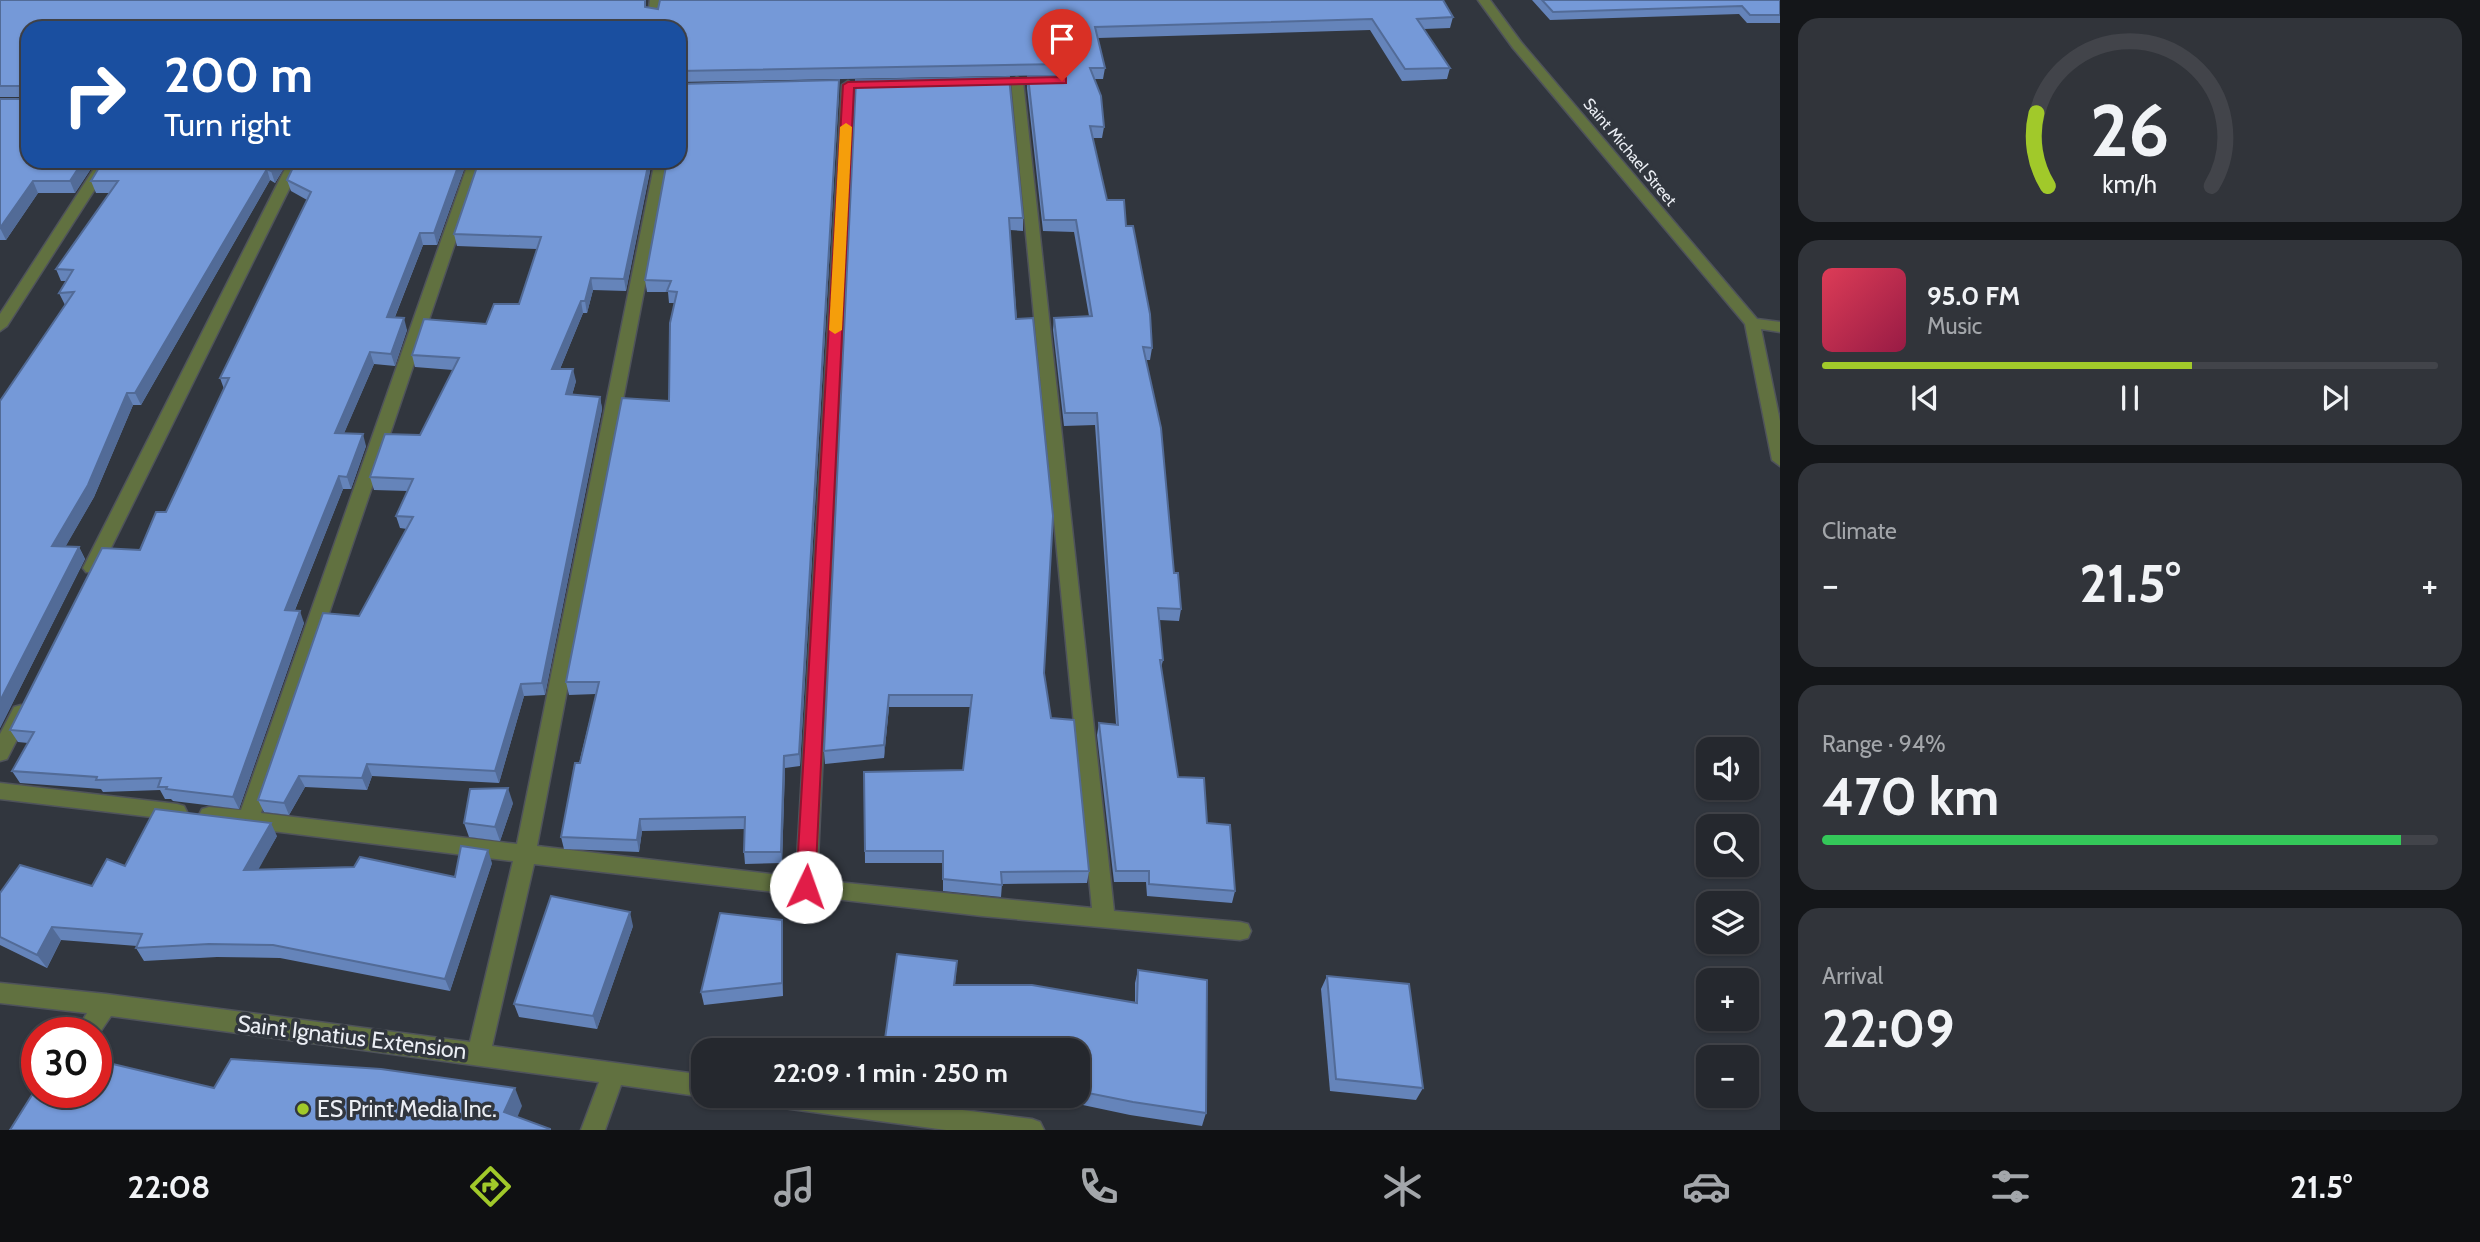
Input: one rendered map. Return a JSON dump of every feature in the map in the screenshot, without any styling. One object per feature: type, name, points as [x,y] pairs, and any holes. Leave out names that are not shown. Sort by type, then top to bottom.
[{"type":"street","points":[[654,16],[656,0]]},
{"type":"street","name":"Saint Michael Street","points":[[1484,0],[1517,45],[1752,323]]},
{"type":"street","points":[[1016,81],[1104,920]]},
{"type":"street","points":[[806,887],[848,85]]},
{"type":"street","points":[[0,326],[102,168]]},
{"type":"street","points":[[86,581],[292,168]]},
{"type":"street","points":[[248,820],[474,168]]},
{"type":"street","points":[[479,1053],[525,856],[661,168]]},
{"type":"street","points":[[1780,327],[1752,323],[1780,460]]},
{"type":"street","points":[[0,753],[31,692]]},
{"type":"street","points":[[0,791],[525,856],[1104,920],[1240,931]]},
{"type":"street","name":"Saint Ignatius Extension","points":[[0,993],[106,1004],[479,1053],[691,1084]]},
{"type":"street","points":[[97,1017],[106,1004]]},
{"type":"street","points":[[593,1130],[614,1074]]},
{"type":"street","points":[[866,1108],[1032,1130]]},
{"type":"building","points":[[0,0],[645,0],[645,7],[658,9],[660,0],[1443,0],[1453,17],[1417,19],[1450,68],[1405,69],[1372,19],[1095,27],[1105,68],[1090,68],[1101,96],[1104,127],[1090,126],[1107,200],[1124,200],[1126,226],[1133,226],[1150,314],[1152,348],[1143,347],[1161,428],[1174,573],[1178,573],[1181,609],[1158,608],[1163,660],[1160,660],[1178,777],[1204,778],[1207,823],[1230,825],[1235,891],[1149,884],[1149,871],[1116,871],[1099,723],[1118,725],[1097,413],[1065,413],[1054,318],[1092,316],[1076,220],[1044,220],[1028,76],[1064,76],[1072,69],[1064,64],[686,71],[686,21],[21,21],[21,86],[0,86]]},
{"type":"building","points":[[1542,0],[1780,0],[1780,15],[1750,15],[1742,6],[1553,12]]},
{"type":"building","points":[[1009,77],[1023,218],[1009,218],[1016,319],[1033,318],[1053,516],[1044,673],[1051,718],[1074,720],[1089,871],[1001,872],[1002,885],[943,879],[943,851],[865,851],[864,772],[963,770],[972,695],[889,695],[884,745],[824,751],[856,80]]},
{"type":"building","points":[[839,80],[799,754],[784,756],[781,852],[744,852],[745,817],[640,819],[637,840],[561,837],[575,763],[580,763],[599,682],[566,682],[622,398],[669,401],[670,323],[677,292],[667,291],[671,281],[645,280],[666,168],[686,168],[686,84]]},
{"type":"building","points":[[0,99],[21,99],[21,168],[78,168],[70,181],[33,181],[0,228]]},
{"type":"building","points":[[99,168],[273,168],[271,171],[267,169],[135,393],[127,393],[88,485],[52,546],[79,547],[0,701],[0,401],[74,292],[59,293],[73,270],[56,269],[118,181],[91,181]]},
{"type":"building","points":[[293,168],[457,168],[434,233],[420,233],[387,317],[404,318],[391,354],[370,352],[335,433],[363,434],[347,477],[339,476],[285,610],[300,611],[233,797],[158,787],[161,778],[96,780],[97,777],[12,771],[34,732],[10,730],[102,548],[140,550],[156,512],[166,512],[229,378],[220,378],[311,192],[287,180]]},
{"type":"building","points":[[477,168],[648,168],[624,279],[591,278],[585,301],[581,301],[552,369],[573,369],[566,394],[600,397],[542,683],[521,684],[495,771],[367,764],[362,778],[299,776],[284,803],[258,800],[323,613],[359,616],[413,517],[396,516],[413,479],[370,477],[385,434],[420,435],[459,358],[412,355],[424,319],[486,324],[494,304],[519,304],[541,237],[454,234]]},
{"type":"building","points":[[508,788],[495,827],[464,823],[470,789]]},
{"type":"building","points":[[155,809],[271,823],[244,870],[354,867],[360,857],[455,877],[461,846],[488,850],[445,979],[273,945],[209,944],[136,948],[142,934],[52,927],[37,955],[0,937],[0,893],[20,865],[92,886],[107,859],[125,866]]},
{"type":"building","points":[[551,896],[630,912],[593,1016],[514,1004]]},
{"type":"building","points":[[720,913],[782,920],[782,983],[701,992]]},
{"type":"building","points":[[897,954],[957,961],[954,985],[1032,985],[1137,1003],[1138,970],[1207,980],[1206,1113],[1090,1093],[1090,1038],[885,1038]]},
{"type":"building","points":[[1327,976],[1409,984],[1423,1088],[1336,1079]]},
{"type":"building","points":[[231,1059],[381,1069],[515,1088],[504,1112],[550,1130],[10,1130],[24,1108],[112,1108],[112,1064],[214,1088]]},
{"type":"slow traffic","points":[[835,330],[846,127]]},
{"type":"place","name":"ES Print Media Inc.","points":[[303,1109]]},
{"type":"route","points":[[806,887],[848,85],[1062,81]]}]
